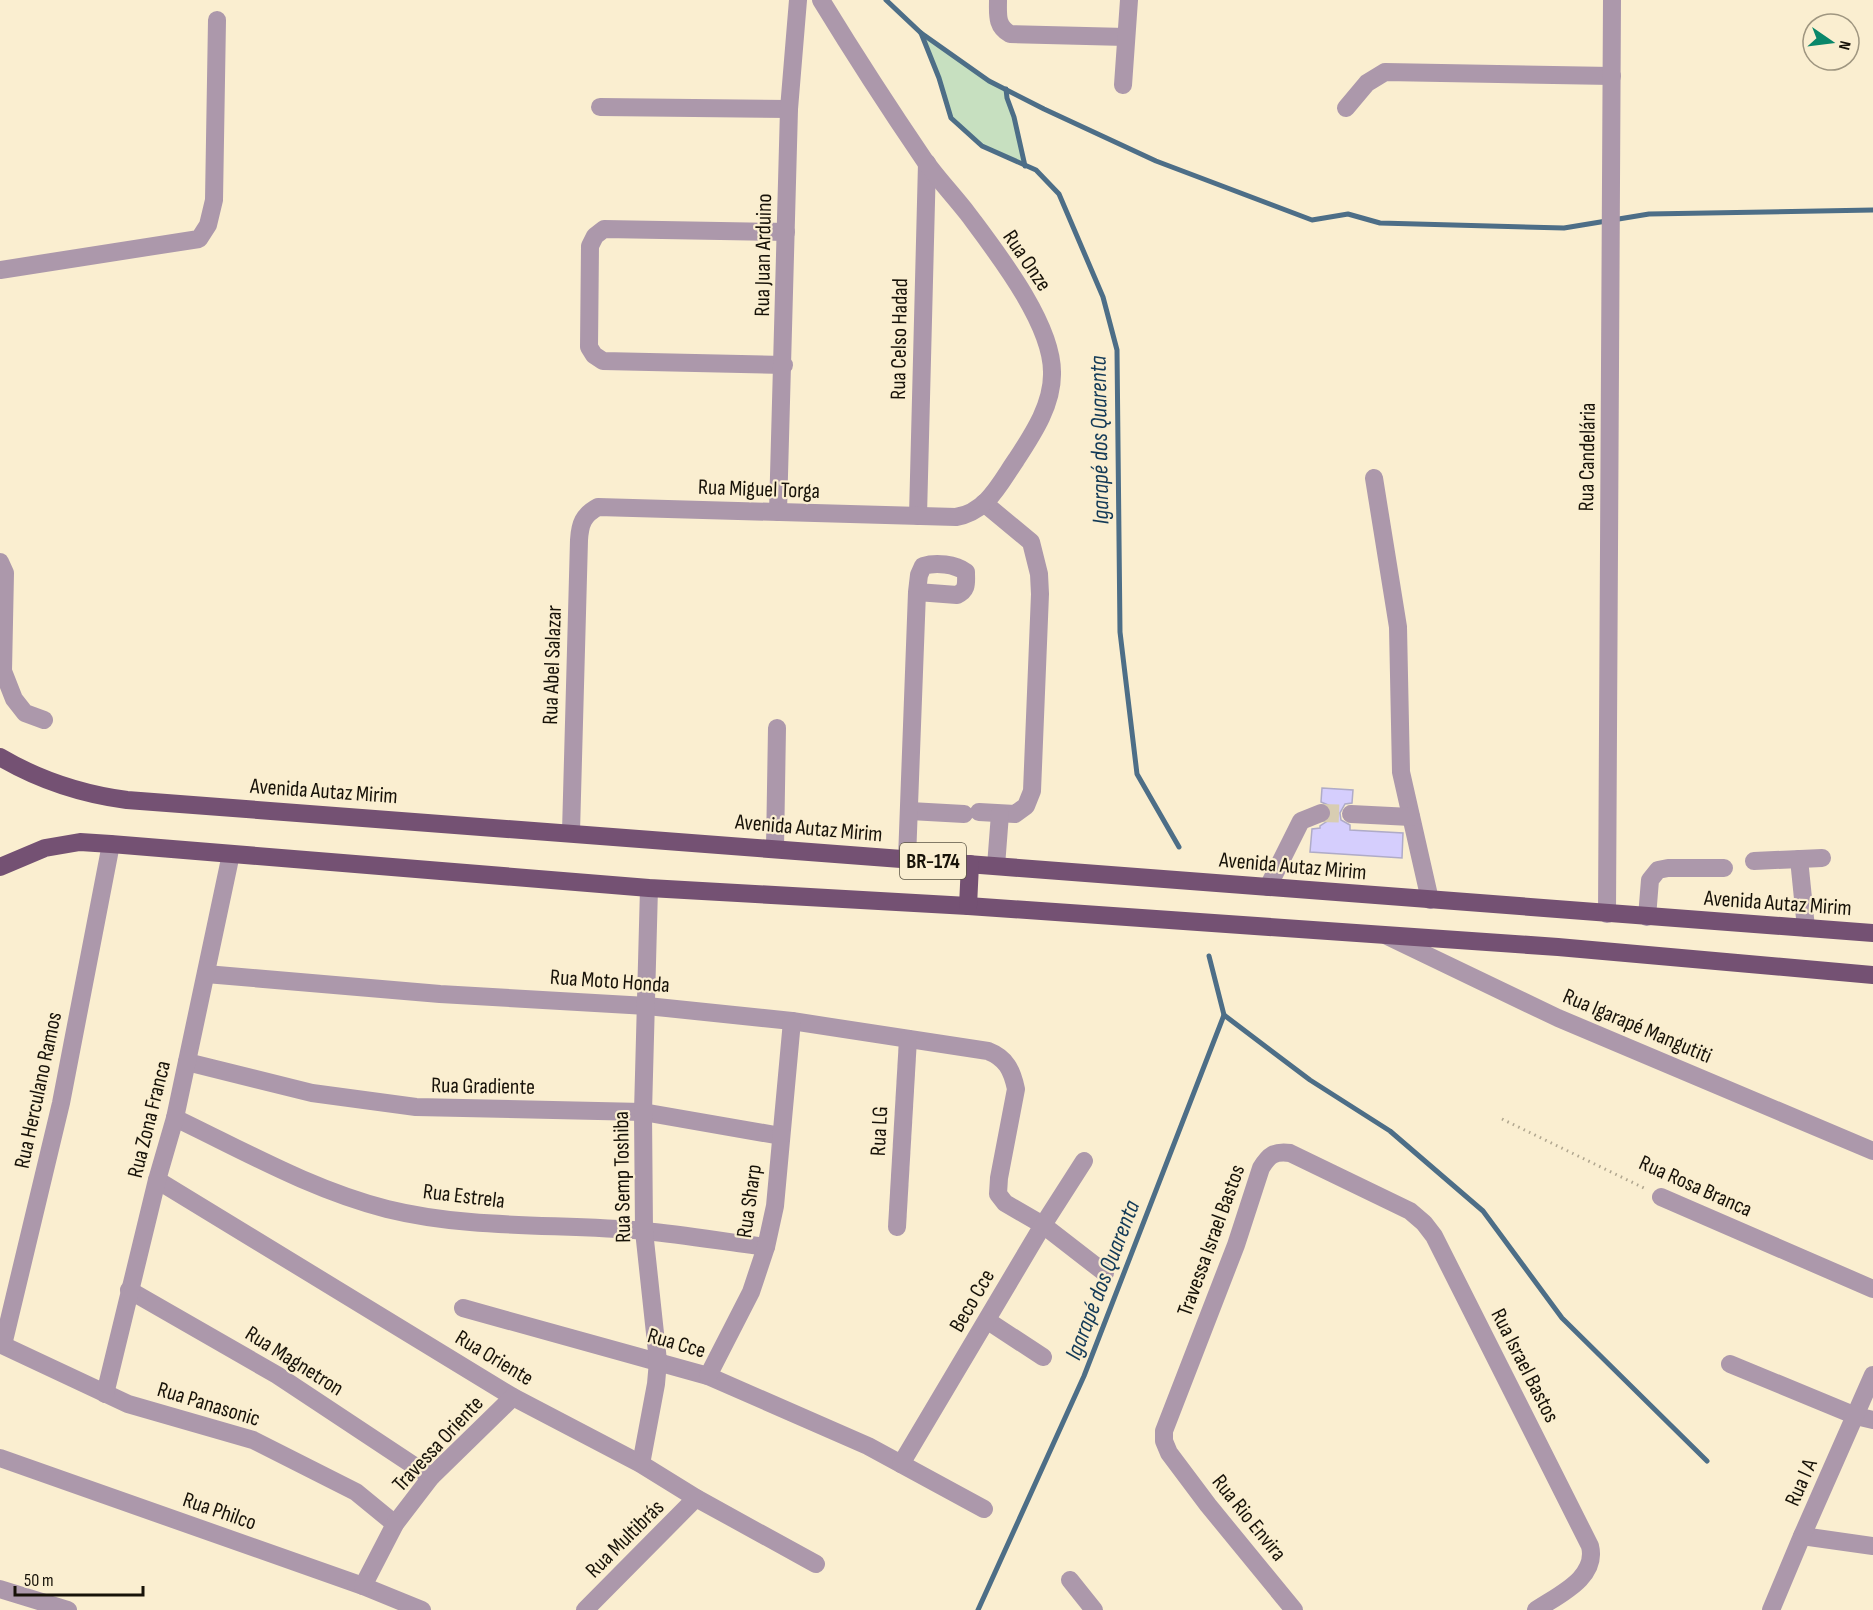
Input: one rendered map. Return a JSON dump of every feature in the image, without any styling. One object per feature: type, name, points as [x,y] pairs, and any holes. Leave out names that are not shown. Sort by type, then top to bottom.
[{"type":"main road","name":"Avenida Autaz Mirim","points":[[0,757],[15,766],[75,790],[127,800],[571,832],[1873,933]]},
{"type":"main road","name":"BR-174","points":[[0,867],[45,848],[80,842],[649,888],[968,906],[1558,947],[1873,975]]},
{"type":"main road","points":[[968,906],[970,864]]},
{"type":"street","name":"Rua Juan Arduino","points":[[778,512],[784,365],[789,109],[798,0]]},
{"type":"street","name":"Rua Onze","points":[[821,0],[927,163],[968,213],[1027,299],[1041,326],[1050,351],[1051,392],[1027,444],[990,498],[969,515],[918,516]]},
{"type":"street","points":[[998,0],[998,22],[1010,34],[1126,37]]},
{"type":"street","points":[[1123,85],[1129,0]]},
{"type":"street","name":"Rua Candelária","points":[[1607,914],[1612,0]]},
{"type":"street","points":[[0,270],[199,239],[208,225],[214,200],[217,20]]},
{"type":"street","points":[[1347,108],[1367,83],[1385,72],[1612,76]]},
{"type":"street","points":[[600,107],[789,109]]},
{"type":"street","name":"Rua Celso Hadad","points":[[918,516],[927,163]]},
{"type":"street","points":[[784,365],[603,361],[594,355],[589,347],[590,246],[595,236],[603,229],[786,232]]},
{"type":"street","points":[[1374,478],[1398,627],[1401,772],[1430,900]]},
{"type":"street","points":[[910,811],[1015,814],[1026,806],[1032,791],[1039,574],[1031,542],[984,503]]},
{"type":"street","name":"Rua Miguel Torga","points":[[598,507],[845,516],[918,516]]},
{"type":"street","name":"Rua Abel Salazar","points":[[571,832],[579,530],[588,512],[598,507]]},
{"type":"street","points":[[0,562],[5,573],[3,671],[14,699],[25,713],[44,720]]},
{"type":"street","points":[[907,859],[918,592]]},
{"type":"street","points":[[775,848],[777,728]]},
{"type":"street","points":[[1268,887],[1301,821],[1321,813]]},
{"type":"street","points":[[996,866],[1000,814]]},
{"type":"street","points":[[1351,814],[1411,817]]},
{"type":"street","name":"Rua Herculano Ramos","points":[[1,1344],[61,1103],[111,844]]},
{"type":"street","name":"Rua Zona Franca","points":[[105,1394],[129,1290],[175,1118],[231,854]]},
{"type":"street","points":[[1754,861],[1822,858]]},
{"type":"street","points":[[1799,859],[1806,928]]},
{"type":"street","points":[[1647,916],[1650,880],[1658,870],[1724,868]]},
{"type":"street","name":"Rua Semp Toshiba","points":[[641,1464],[658,1361],[644,1231],[643,1112],[649,888]]},
{"type":"street","name":"Rua Igarapé Mangutiti","points":[[1387,936],[1558,1018],[1873,1151]]},
{"type":"street","name":"Rua Moto Honda","points":[[207,974],[440,994],[646,1006],[792,1021],[972,1047],[999,1055],[1013,1074],[1016,1089],[998,1194],[1005,1203],[1043,1225]]},
{"type":"street","name":"Rua Sharp","points":[[708,1376],[751,1292],[766,1247],[775,1206],[792,1021]]},
{"type":"street","name":"Rua LG","points":[[897,1227],[908,1039]]},
{"type":"street","name":"Rua Gradiente","points":[[187,1062],[312,1093],[416,1107],[643,1112],[781,1136]]},
{"type":"street","name":"Rua Estrela","points":[[175,1118],[296,1177],[348,1197],[389,1209],[461,1221],[644,1231],[766,1247]]},
{"type":"street","name":"Travessa Israel Bastos","points":[[1169,1453],[1164,1440],[1164,1431],[1236,1245],[1261,1168],[1267,1159],[1279,1152],[1290,1153],[1410,1211]]},
{"type":"street","name":"Beco Cce","points":[[901,1464],[1043,1225],[1084,1161]]},
{"type":"street","name":"Rua Oriente","points":[[157,1180],[513,1397],[641,1464],[696,1498],[816,1564]]},
{"type":"street","name":"Rua Rosa Branca","points":[[1661,1197],[1873,1289]]},
{"type":"street","name":"Rua Israel Bastos","points":[[1410,1211],[1434,1236],[1590,1546],[1592,1556],[1582,1579],[1536,1610]]},
{"type":"street","points":[[1043,1225],[1105,1273]]},
{"type":"street","name":"Rua Magnetron","points":[[129,1290],[277,1375],[431,1477]]},
{"type":"street","name":"Rua Cce","points":[[463,1308],[708,1376],[868,1446],[984,1509]]},
{"type":"street","points":[[988,1321],[1043,1357]]},
{"type":"street","name":"Rua Panasonic","points":[[1,1344],[128,1404],[253,1440],[356,1492],[395,1524]]},
{"type":"street","points":[[1730,1364],[1865,1418]]},
{"type":"street","name":"Rua I A","points":[[1771,1610],[1802,1536],[1865,1418],[1873,1375]]},
{"type":"street","name":"Travessa Oriente","points":[[363,1586],[395,1524],[431,1477],[513,1397]]},
{"type":"street","name":"Rua Rio Envira","points":[[1169,1453],[1208,1505],[1294,1610]]},
{"type":"street","name":"Rua Philco","points":[[0,1458],[363,1586],[422,1610]]},
{"type":"street","name":"Rua Multibrás","points":[[593,1607],[696,1498]]},
{"type":"street","points":[[1802,1536],[1873,1546]]},
{"type":"street","points":[[1070,1580],[1094,1610]]},
{"type":"street","points":[[0,1589],[68,1610]]},
{"type":"path","name":"Rua Rosa Branca","points":[[1502,1119],[1661,1197]]},
{"type":"green space","points":[[921,33],[989,81],[1006,89],[1025,166],[982,146],[951,118],[939,78]]},
{"type":"building","points":[[1322,788],[1353,790],[1352,803],[1345,804],[1340,813],[1341,820],[1350,825],[1350,830],[1403,833],[1402,858],[1310,852],[1312,829],[1320,828],[1332,815],[1332,809],[1321,802]]},
{"type":"waterway","name":"Igarapé dos Quarenta","points":[[886,0],[921,33],[939,78],[951,118],[982,146],[1036,170],[1059,194],[1103,297],[1117,350],[1120,632],[1137,774],[1179,847]]},
{"type":"waterway","points":[[921,33],[989,81],[1044,109],[1156,161],[1312,220],[1348,214],[1380,223],[1564,228],[1649,214],[1873,210]]},
{"type":"waterway","points":[[1006,89],[1025,166]]},
{"type":"waterway","name":"Igarapé dos Quarenta","points":[[978,1610],[1084,1376],[1224,1015],[1209,956]]},
{"type":"waterway","points":[[1224,1015],[1310,1080],[1390,1131],[1483,1211],[1562,1318],[1707,1461]]},
{"type":"tunnel","points":[[1321,813],[1351,814]]}]
